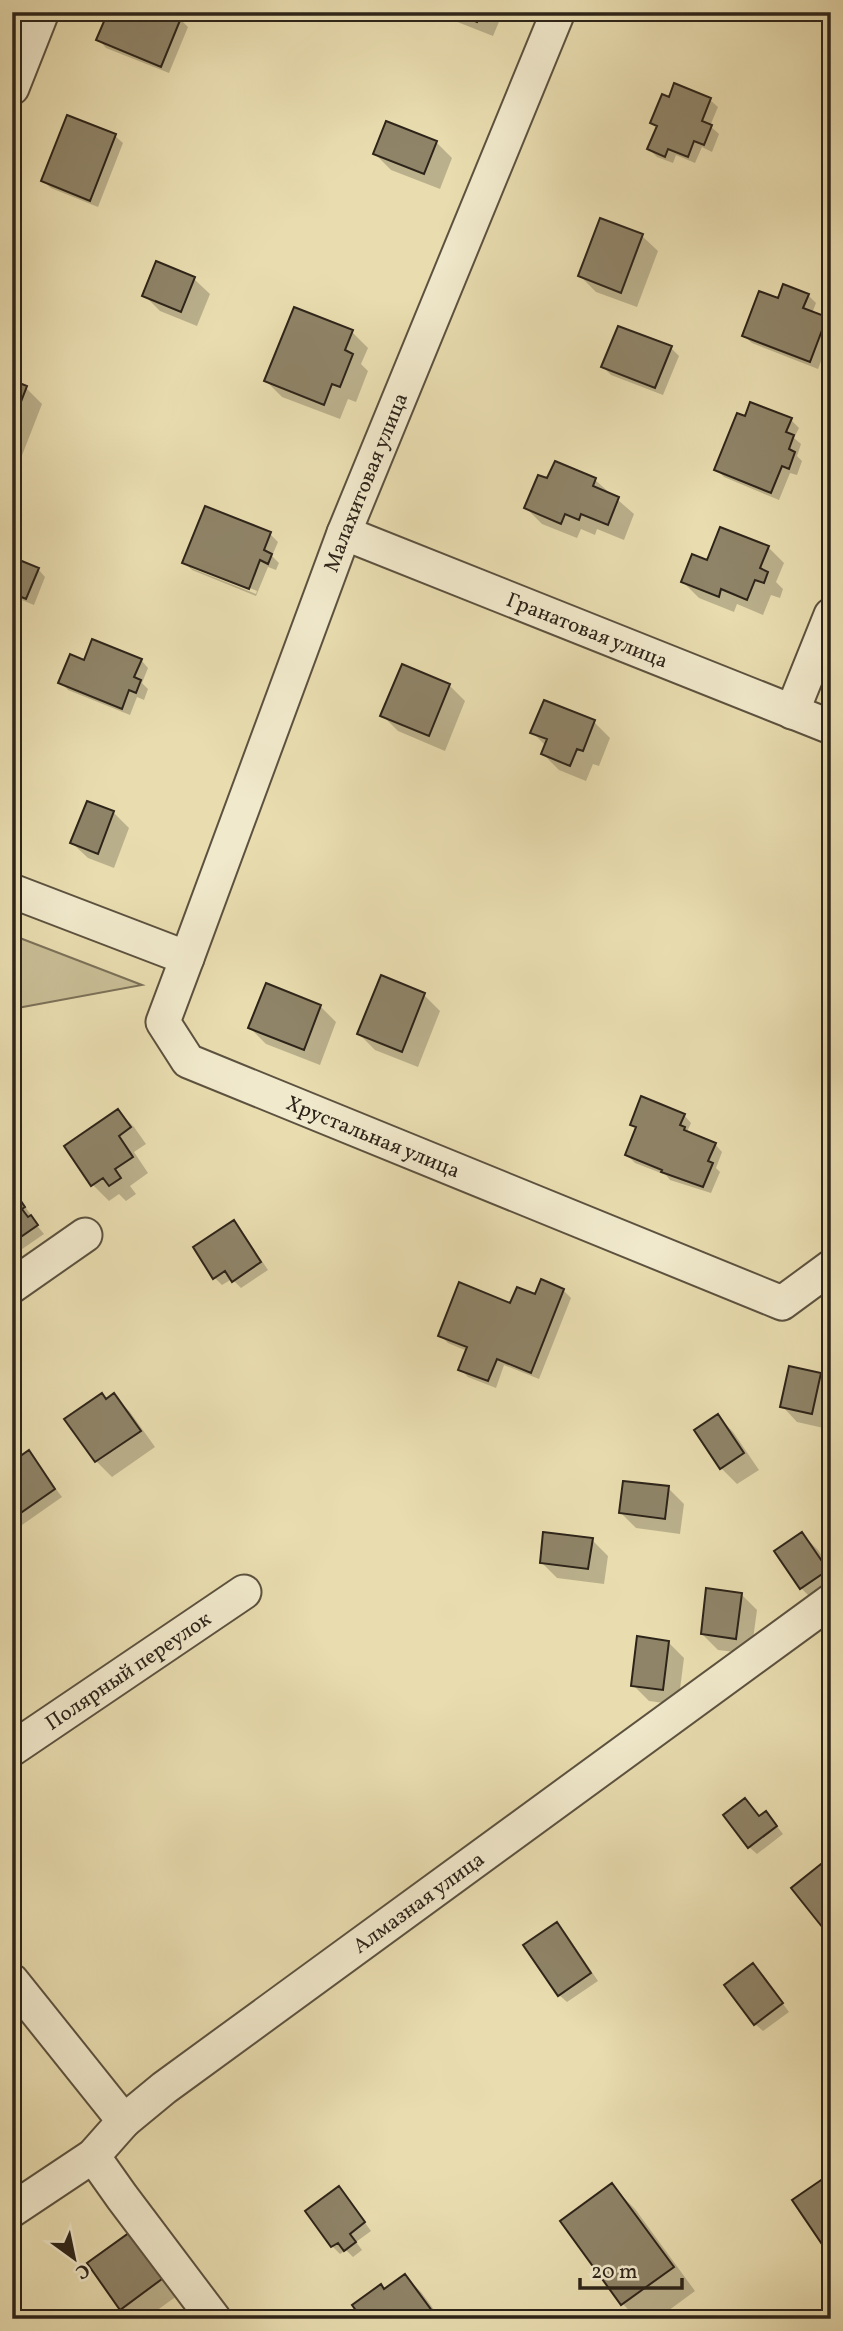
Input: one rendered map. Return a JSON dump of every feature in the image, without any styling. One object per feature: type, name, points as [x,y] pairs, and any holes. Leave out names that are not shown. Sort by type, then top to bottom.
[{"type":"street","points":[[12,88],[42,12]]},
{"type":"street","name":"Малахитовая улица","points":[[187,958],[344,533],[558,12]]},
{"type":"street","name":"Гранатовая улица","points":[[344,533],[831,727]]},
{"type":"street","points":[[792,712],[831,615]]},
{"type":"street","points":[[12,891],[187,958]]},
{"type":"street","name":"Хрустальная улица","points":[[187,958],[163,1022],[188,1061],[782,1303],[831,1267]]},
{"type":"street","points":[[12,1286],[85,1235]]},
{"type":"street","name":"Полярный переулок","points":[[12,1749],[244,1591]]},
{"type":"street","name":"Алмазная улица","points":[[12,2210],[93,2156],[124,2121],[164,2088],[831,1601]]},
{"type":"street","points":[[12,1981],[124,2121]]},
{"type":"street","points":[[93,2156],[214,2319]]},
{"type":"shaded area","points":[[12,935],[142,985],[12,1009]]},
{"type":"building","points":[[108,12],[168,12],[181,18],[161,67],[96,40]]},
{"type":"building","points":[[453,12],[481,12],[477,22]]},
{"type":"building","points":[[674,83],[711,98],[702,121],[712,125],[704,145],[694,141],[688,157],[668,149],[665,157],[647,149],[657,126],[650,123],[662,94],[669,97]]},
{"type":"building","points":[[67,115],[116,134],[90,201],[41,181]]},
{"type":"building","points":[[386,121],[437,141],[424,174],[373,154]]},
{"type":"building","points":[[600,218],[643,234],[621,293],[578,276]]},
{"type":"building","points":[[156,261],[195,277],[181,312],[142,296]]},
{"type":"building","points":[[783,284],[809,294],[803,308],[827,317],[810,362],[742,336],[759,291],[778,298]]},
{"type":"building","points":[[294,307],[353,330],[345,350],[353,354],[340,387],[332,384],[324,405],[264,381]]},
{"type":"building","points":[[618,326],[672,346],[655,388],[601,367]]},
{"type":"building","points":[[12,380],[27,386],[12,425]]},
{"type":"building","points":[[750,402],[792,418],[786,432],[794,435],[789,449],[795,452],[789,469],[782,466],[771,493],[714,470],[737,413],[745,416]]},
{"type":"building","points":[[555,461],[596,478],[593,486],[619,497],[608,525],[581,514],[579,520],[565,514],[561,524],[524,508],[538,475],[547,478]]},
{"type":"building","points":[[205,506],[271,532],[264,550],[272,554],[268,564],[260,560],[249,589],[182,563]]},
{"type":"building","points":[[720,527],[769,546],[760,568],[768,572],[764,583],[755,580],[747,600],[721,589],[719,597],[681,582],[692,554],[707,560]]},
{"type":"building","points":[[12,557],[39,568],[26,599],[12,593]]},
{"type":"building","points":[[92,639],[142,659],[134,677],[141,680],[136,693],[129,690],[122,709],[58,683],[70,654],[84,660]]},
{"type":"building","points":[[402,664],[450,684],[429,736],[380,716]]},
{"type":"building","points":[[544,700],[595,720],[583,751],[577,749],[570,766],[541,754],[547,739],[530,733]]},
{"type":"building","points":[[87,801],[114,811],[98,854],[70,843]]},
{"type":"building","points":[[381,975],[425,993],[402,1052],[357,1034]]},
{"type":"building","points":[[266,983],[321,1005],[304,1050],[248,1028]]},
{"type":"building","points":[[641,1096],[685,1114],[680,1125],[685,1127],[684,1130],[716,1143],[708,1161],[713,1163],[703,1187],[625,1155],[636,1127],[630,1125]]},
{"type":"building","points":[[118,1109],[131,1127],[119,1136],[133,1157],[115,1169],[121,1178],[109,1186],[103,1178],[91,1186],[64,1146]]},
{"type":"building","points":[[12,1188],[25,1207],[22,1209],[28,1217],[31,1215],[38,1225],[12,1243]]},
{"type":"building","points":[[234,1220],[261,1262],[232,1282],[225,1271],[213,1279],[193,1247]]},
{"type":"building","points":[[541,1279],[564,1289],[531,1373],[497,1359],[488,1381],[458,1370],[467,1347],[438,1336],[459,1282],[510,1303],[517,1287],[535,1294]]},
{"type":"building","points":[[789,1366],[821,1373],[812,1414],[780,1407]]},
{"type":"building","points":[[102,1393],[106,1399],[114,1393],[141,1431],[95,1462],[64,1419]]},
{"type":"building","points":[[718,1414],[744,1453],[720,1469],[694,1430]]},
{"type":"building","points":[[29,1450],[55,1489],[12,1519],[12,1462]]},
{"type":"building","points":[[623,1481],[669,1486],[665,1519],[619,1513]]},
{"type":"building","points":[[543,1532],[593,1538],[588,1569],[540,1563]]},
{"type":"building","points":[[802,1532],[828,1570],[800,1589],[774,1551]]},
{"type":"building","points":[[706,1588],[742,1593],[736,1639],[701,1634]]},
{"type":"building","points":[[637,1636],[669,1641],[663,1690],[631,1686]]},
{"type":"building","points":[[745,1798],[759,1816],[766,1811],[777,1826],[748,1848],[723,1815]]},
{"type":"building","points":[[831,1856],[831,1938],[791,1888]]},
{"type":"building","points":[[557,1922],[591,1973],[558,1996],[523,1945]]},
{"type":"building","points":[[753,1963],[783,2003],[754,2025],[724,1985]]},
{"type":"building","points":[[827,2176],[831,2181],[830,2256],[792,2200]]},
{"type":"building","points":[[612,2183],[674,2267],[621,2305],[560,2221]]},
{"type":"building","points":[[339,2186],[365,2222],[350,2234],[356,2242],[344,2251],[338,2243],[331,2247],[305,2211]]},
{"type":"building","points":[[133,2230],[166,2276],[120,2310],[87,2263]]},
{"type":"building","points":[[405,2274],[438,2319],[362,2319],[352,2305],[381,2284],[384,2289]]}]
